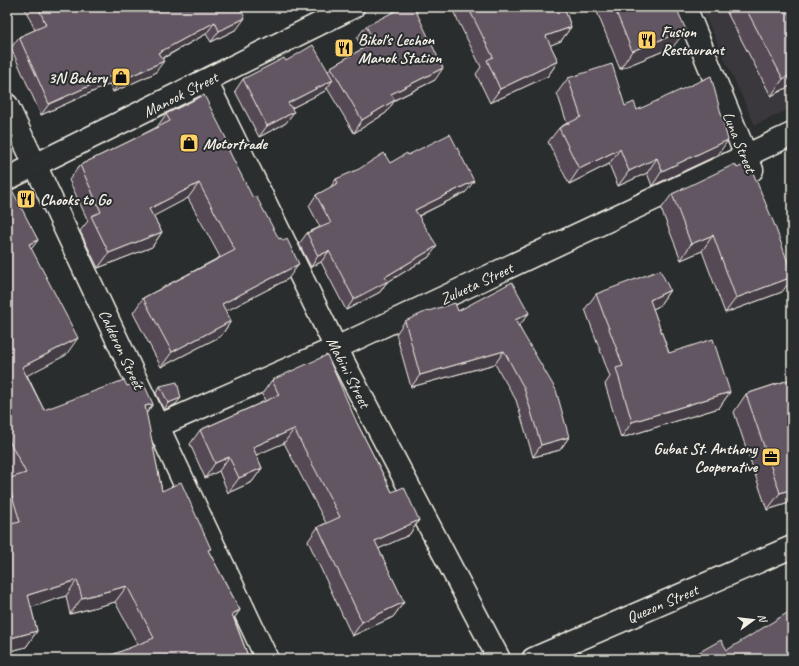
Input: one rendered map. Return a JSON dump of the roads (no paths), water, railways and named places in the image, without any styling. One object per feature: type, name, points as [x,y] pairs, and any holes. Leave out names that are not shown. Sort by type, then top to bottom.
[{"type":"street","name":"Manook Street","points":[[7,179],[36,166],[353,7]]},
{"type":"street","name":"Luna Street","points":[[685,7],[758,185]]},
{"type":"street","name":"Mabini Street","points":[[206,81],[336,348],[499,659]]},
{"type":"street","name":"Calderon Street","points":[[7,105],[267,659]]},
{"type":"street","name":"Zulueta Street","points":[[158,426],[336,348],[792,134]]},
{"type":"street","name":"Quezon Street","points":[[533,659],[792,547]]},
{"type":"place","name":"Fusion Restaurant","points":[[647,40]]},
{"type":"place","name":"Bikol's Lechon Manok Station","points":[[344,48]]},
{"type":"place","name":"3N Bakery","points":[[121,77]]},
{"type":"place","name":"Motortrade","points":[[189,143]]},
{"type":"place","name":"Chooks to Go","points":[[26,199]]},
{"type":"place","name":"Gubat St. Anthony Cooperative","points":[[771,457]]}]
